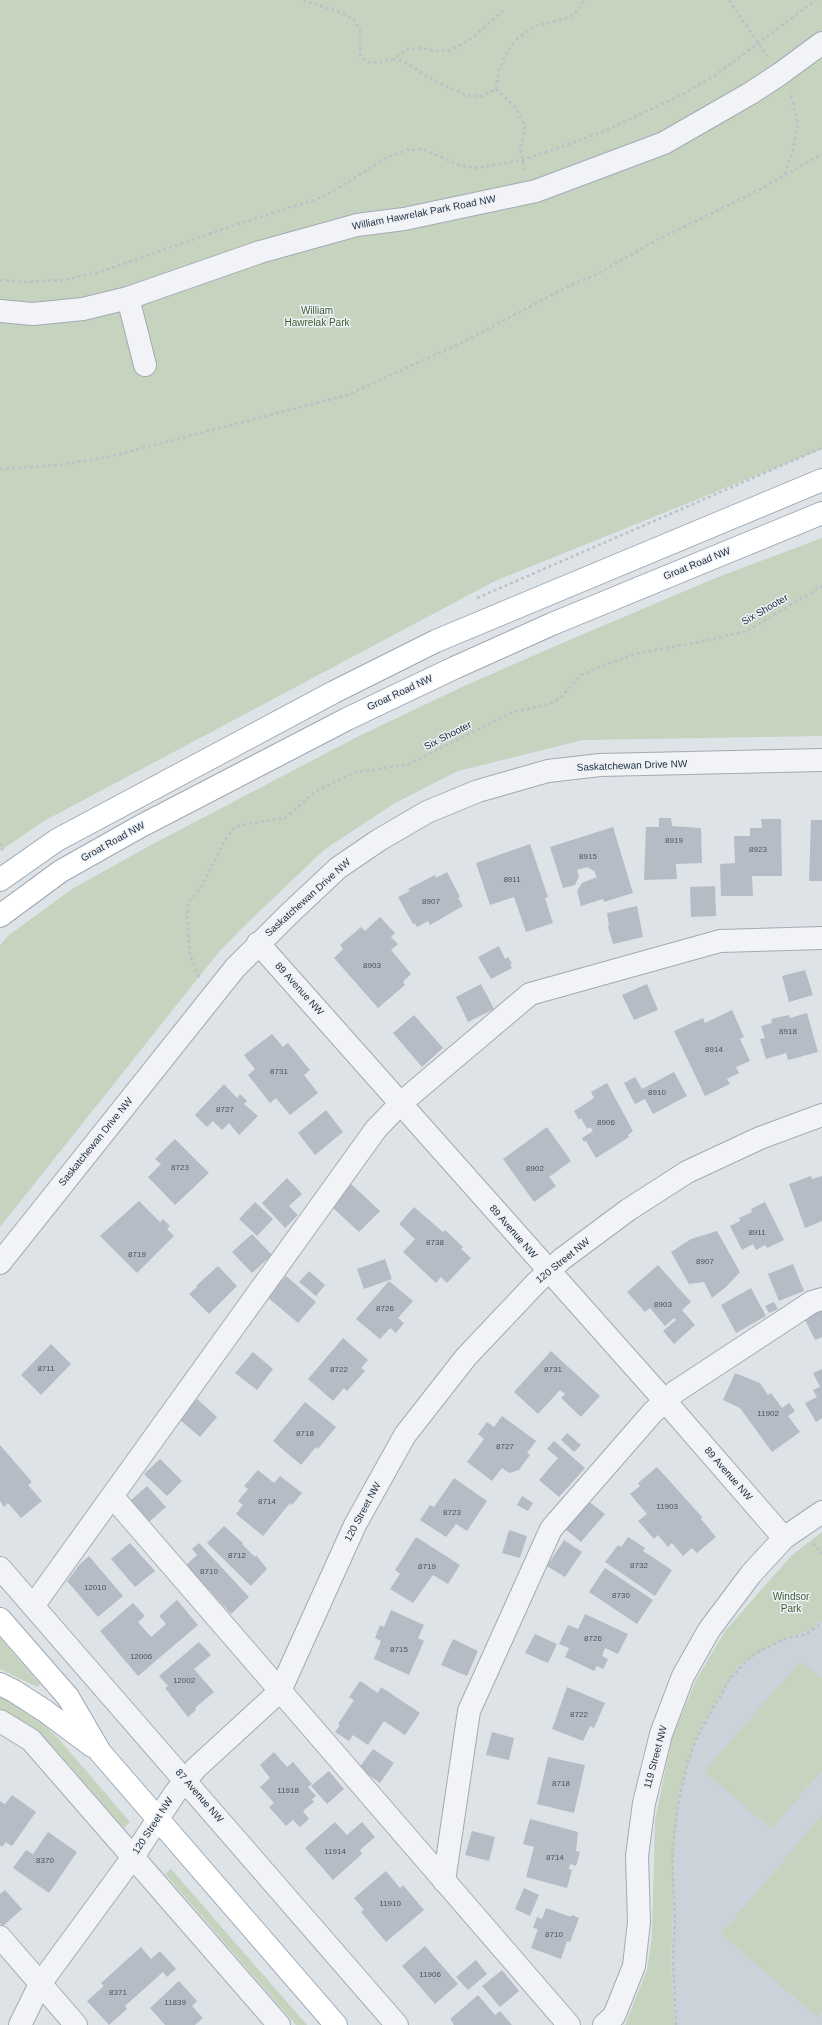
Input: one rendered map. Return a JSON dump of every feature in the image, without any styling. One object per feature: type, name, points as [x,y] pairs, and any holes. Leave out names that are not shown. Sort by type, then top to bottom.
[{"type":"main road","points":[[0,880],[57,840],[334,692],[436,641],[822,480]]},
{"type":"main road","name":"Groat Road NW","points":[[0,916],[61,871],[347,719],[454,668],[552,624],[822,513]]},
{"type":"main road","points":[[0,1619],[68,1697],[100,1752],[336,2025]]},
{"type":"main road","points":[[0,1684],[14,1691],[45,1711],[100,1752]]},
{"type":"street","name":"William Hawrelak Park Road NW","points":[[0,311],[33,314],[83,309],[128,298],[260,252],[357,225],[404,219],[531,192],[664,143],[751,93],[822,43]]},
{"type":"street","points":[[128,298],[145,365]]},
{"type":"street","name":"Saskatchewan Drive NW","points":[[0,1263],[235,968],[258,943],[338,868],[378,840],[427,812],[478,791],[548,771],[600,765],[822,760]]},
{"type":"street","points":[[33,1606],[376,1129],[401,1103],[530,994],[720,941],[822,938]]},
{"type":"street","name":"89 Avenue NW","points":[[258,943],[784,1538]]},
{"type":"street","name":"120 Street NW","points":[[20,2025],[40,1984],[133,1857],[185,1780],[196,1768],[280,1691],[355,1525],[405,1435],[466,1357],[548,1271],[628,1210],[688,1172],[760,1138],[822,1115]]},
{"type":"street","points":[[444,1881],[469,1711],[551,1529],[652,1412],[664,1401],[675,1392],[805,1306],[822,1299]]},
{"type":"street","points":[[112,1496],[569,2025]]},
{"type":"street","name":"119 Street NW","points":[[604,2025],[614,2016],[634,1966],[639,1922],[637,1856],[644,1803],[660,1734],[683,1676],[709,1630],[751,1574],[784,1538],[822,1512]]},
{"type":"street","name":"87 Avenue NW","points":[[0,1568],[397,2025]]},
{"type":"street","points":[[0,1721],[31,1740],[279,2025]]},
{"type":"street","points":[[0,1937],[76,2025]]},
{"type":"path","points":[[303,0],[345,14],[354,20],[360,31],[360,53],[364,60],[378,63],[393,59],[408,49],[444,51],[458,47],[471,39],[504,10]]},
{"type":"path","points":[[496,89],[499,70],[507,52],[516,40],[535,26],[566,18],[574,14],[584,0]]},
{"type":"path","points":[[729,0],[768,59]]},
{"type":"path","points":[[0,280],[24,282],[63,280],[100,272],[238,224],[317,199],[335,190],[386,158],[407,150],[423,150],[459,165],[476,168],[522,160],[607,130],[683,94],[714,76],[816,0]]},
{"type":"path","points":[[393,59],[403,61],[435,81],[468,96],[482,96],[496,89]]},
{"type":"path","points":[[496,89],[515,107],[524,124],[525,131],[520,149],[531,192]]},
{"type":"path","points":[[784,175],[793,150],[798,123],[789,90]]},
{"type":"path","points":[[0,469],[60,464],[108,457],[347,395],[459,344],[571,285],[596,275],[657,240],[757,191],[822,154]]},
{"type":"path","name":"Six Shooter","points":[[201,984],[190,955],[187,918],[188,903],[200,889],[226,838],[233,829],[241,825],[285,818],[316,791],[353,773],[409,764],[513,712],[550,704],[561,697],[581,676],[594,669],[638,653],[705,641],[747,631],[822,586]]},
{"type":"path","points":[[0,843],[5,852]]},
{"type":"path","points":[[676,2025],[673,1960],[675,1916],[672,1855],[680,1796],[691,1754],[698,1735],[730,1679],[746,1661],[758,1652],[784,1640],[804,1635],[822,1624]]},
{"type":"shaded area","points":[[822,1621],[822,2025],[675,2025],[671,1964],[677,1801],[699,1731],[738,1666],[779,1641],[808,1631]]},
{"type":"green space","name":"William Hawrelak Park","points":[[0,0],[822,0],[822,449],[495,581],[44,821],[0,851]]},
{"type":"green space","points":[[822,538],[822,736],[583,740],[458,771],[395,803],[325,849],[218,953],[0,1227],[0,945],[9,935],[72,889],[151,845],[357,737],[462,687],[560,644],[718,577]]},
{"type":"green space","name":"Windsor Park","points":[[822,1532],[822,1621],[808,1631],[779,1641],[738,1666],[699,1731],[677,1801],[671,1964],[675,2025],[625,2025],[647,1970],[652,1936],[655,1820],[672,1737],[696,1680],[725,1631],[792,1555]]},
{"type":"green space","points":[[0,1638],[40,1684],[37,1687],[0,1669]]},
{"type":"green space","points":[[801,1661],[822,1679],[822,1771],[771,1829],[704,1771]]},
{"type":"green space","points":[[0,1696],[42,1723],[58,1738],[130,1822],[124,1828],[56,1750],[15,1716],[0,1708]]},
{"type":"green space","points":[[822,1815],[822,2011],[817,2017],[721,1934]]},
{"type":"green space","points":[[171,1869],[307,2025],[296,2025],[165,1874]]},
{"type":"building","points":[[659,818],[671,818],[672,826],[701,828],[702,863],[676,864],[677,879],[644,880],[646,827],[659,827]]},
{"type":"building","points":[[761,819],[781,819],[782,876],[752,876],[753,896],[721,896],[720,864],[735,863],[734,836],[750,836],[750,828],[762,828]]},
{"type":"building","points":[[811,820],[822,820],[822,881],[809,881]]},
{"type":"building","points":[[613,827],[633,893],[604,902],[603,899],[581,906],[577,891],[582,883],[597,877],[594,871],[587,867],[577,870],[579,876],[575,885],[563,888],[550,847]]},
{"type":"building","points":[[530,844],[548,897],[545,898],[553,923],[526,932],[514,897],[490,905],[476,863]]},
{"type":"building","points":[[447,872],[463,906],[430,925],[428,921],[417,927],[415,923],[413,924],[398,897],[410,891],[408,889],[435,875],[436,878]]},
{"type":"building","points":[[715,886],[716,916],[691,917],[690,887]]},
{"type":"building","points":[[637,906],[643,937],[613,944],[608,927],[607,913]]},
{"type":"building","points":[[380,917],[395,933],[391,937],[398,944],[391,950],[411,974],[403,982],[405,985],[378,1008],[334,958],[343,949],[340,945],[361,927],[365,931]]},
{"type":"building","points":[[499,946],[505,959],[508,957],[512,963],[510,964],[512,968],[491,979],[478,957]]},
{"type":"building","points":[[805,970],[813,995],[789,1002],[782,976]]},
{"type":"building","points":[[481,984],[494,1009],[468,1022],[456,997]]},
{"type":"building","points":[[647,984],[658,1010],[634,1020],[622,995]]},
{"type":"building","points":[[732,1010],[744,1037],[740,1039],[750,1061],[736,1067],[739,1073],[727,1079],[730,1084],[705,1096],[674,1031],[703,1018],[705,1023]]},
{"type":"building","points":[[807,1013],[818,1052],[788,1060],[786,1053],[766,1059],[760,1039],[765,1038],[761,1026],[772,1023],[771,1019],[789,1015],[790,1018]]},
{"type":"building","points":[[414,1015],[443,1048],[422,1067],[393,1033]]},
{"type":"building","points":[[272,1034],[283,1047],[288,1043],[310,1070],[304,1075],[318,1093],[290,1115],[276,1098],[270,1103],[248,1075],[255,1069],[244,1055]]},
{"type":"building","points":[[674,1072],[687,1096],[653,1114],[645,1099],[635,1104],[624,1083],[635,1077],[642,1089]]},
{"type":"building","points":[[607,1083],[633,1131],[628,1135],[629,1137],[596,1158],[586,1141],[584,1142],[582,1138],[593,1131],[590,1127],[587,1129],[581,1118],[579,1120],[574,1111],[594,1098],[591,1092]]},
{"type":"building","points":[[224,1084],[237,1098],[240,1094],[247,1101],[244,1104],[258,1116],[239,1135],[229,1123],[222,1130],[213,1121],[207,1127],[195,1115]]},
{"type":"building","points":[[326,1110],[343,1132],[315,1155],[298,1133]]},
{"type":"building","points":[[547,1127],[571,1161],[549,1177],[556,1186],[534,1202],[503,1159]]},
{"type":"building","points":[[175,1139],[209,1173],[175,1205],[148,1177],[161,1164],[155,1159]]},
{"type":"building","points":[[811,1176],[812,1179],[822,1176],[822,1221],[805,1228],[789,1184]]},
{"type":"building","points":[[287,1178],[302,1194],[289,1206],[298,1215],[285,1228],[262,1203]]},
{"type":"building","points":[[351,1184],[380,1211],[359,1232],[331,1206]]},
{"type":"building","points":[[139,1201],[160,1222],[163,1219],[170,1226],[167,1229],[174,1236],[137,1273],[100,1236]]},
{"type":"building","points":[[255,1202],[273,1219],[257,1236],[239,1219]]},
{"type":"building","points":[[765,1202],[784,1240],[767,1248],[765,1245],[756,1250],[753,1244],[742,1250],[730,1226],[740,1221],[739,1218],[752,1212],[751,1209]]},
{"type":"building","points":[[414,1207],[443,1232],[445,1230],[463,1247],[461,1249],[471,1258],[447,1283],[441,1277],[436,1283],[403,1252],[415,1239],[399,1224]]},
{"type":"building","points":[[717,1231],[740,1272],[726,1287],[712,1298],[704,1282],[689,1284],[671,1252],[691,1239]]},
{"type":"building","points":[[252,1234],[272,1255],[252,1273],[232,1252]]},
{"type":"building","points":[[385,1259],[392,1279],[364,1289],[357,1269]]},
{"type":"building","points":[[793,1264],[804,1291],[779,1301],[768,1274]]},
{"type":"building","points":[[658,1265],[691,1302],[682,1310],[695,1325],[674,1344],[663,1331],[676,1320],[674,1318],[665,1326],[650,1308],[645,1312],[627,1292]]},
{"type":"building","points":[[218,1266],[237,1286],[209,1314],[189,1294]]},
{"type":"building","points":[[309,1271],[325,1285],[316,1296],[299,1282]]},
{"type":"building","points":[[286,1276],[316,1302],[298,1323],[267,1297]]},
{"type":"building","points":[[389,1281],[413,1301],[398,1318],[404,1323],[396,1333],[390,1328],[380,1339],[356,1319]]},
{"type":"building","points":[[751,1288],[766,1316],[736,1333],[721,1305]]},
{"type":"building","points":[[774,1302],[778,1309],[769,1313],[765,1306]]},
{"type":"building","points":[[822,1307],[822,1337],[815,1340],[803,1316]]},
{"type":"building","points":[[343,1338],[368,1360],[361,1368],[365,1371],[347,1391],[344,1388],[333,1401],[308,1379]]},
{"type":"building","points":[[51,1344],[71,1364],[41,1395],[21,1375]]},
{"type":"building","points":[[551,1351],[600,1396],[581,1417],[561,1398],[565,1394],[560,1390],[538,1414],[514,1392]]},
{"type":"building","points":[[253,1352],[273,1369],[257,1390],[235,1373]]},
{"type":"building","points":[[822,1369],[822,1418],[816,1422],[805,1403],[817,1397],[813,1390],[820,1387],[813,1373]]},
{"type":"building","points":[[735,1373],[760,1383],[768,1395],[771,1393],[782,1408],[789,1403],[795,1411],[788,1416],[800,1432],[772,1452],[740,1408],[723,1400]]},
{"type":"building","points":[[197,1399],[217,1417],[200,1437],[179,1419]]},
{"type":"building","points":[[305,1402],[336,1427],[318,1449],[316,1447],[301,1465],[273,1441]]},
{"type":"building","points":[[502,1416],[536,1441],[527,1453],[530,1455],[519,1470],[509,1473],[502,1468],[492,1481],[467,1462],[484,1439],[478,1434],[487,1422],[494,1427]]},
{"type":"building","points":[[567,1433],[581,1445],[574,1452],[561,1440]]},
{"type":"building","points":[[554,1441],[585,1468],[559,1497],[539,1480],[558,1458],[547,1449]]},
{"type":"building","points":[[0,1445],[32,1482],[28,1485],[42,1501],[21,1518],[8,1503],[4,1507],[0,1501]]},
{"type":"building","points":[[160,1459],[182,1481],[167,1496],[144,1474]]},
{"type":"building","points":[[657,1467],[702,1517],[701,1519],[716,1537],[697,1553],[692,1548],[683,1556],[672,1543],[668,1547],[658,1535],[654,1539],[638,1521],[647,1514],[630,1494],[640,1486],[638,1483]]},
{"type":"building","points":[[258,1470],[274,1483],[280,1476],[302,1493],[292,1505],[290,1503],[263,1536],[236,1514],[243,1505],[238,1501],[248,1489],[244,1486]]},
{"type":"building","points":[[454,1478],[487,1501],[467,1531],[456,1524],[446,1537],[420,1520],[430,1505],[434,1507]]},
{"type":"building","points":[[147,1486],[166,1507],[149,1522],[130,1501]]},
{"type":"building","points":[[522,1496],[533,1503],[528,1511],[517,1505]]},
{"type":"building","points":[[587,1500],[605,1514],[581,1542],[564,1528]]},
{"type":"building","points":[[224,1526],[243,1543],[242,1544],[255,1557],[256,1555],[267,1569],[251,1586],[207,1543]]},
{"type":"building","points":[[509,1530],[527,1536],[520,1558],[502,1553]]},
{"type":"building","points":[[416,1537],[460,1565],[448,1584],[433,1575],[413,1603],[390,1589],[400,1574],[395,1570]]},
{"type":"building","points":[[628,1537],[645,1548],[643,1551],[672,1570],[655,1596],[605,1562],[618,1545],[621,1547]]},
{"type":"building","points":[[564,1540],[582,1552],[565,1577],[547,1566]]},
{"type":"building","points":[[130,1543],[155,1571],[135,1587],[111,1559]]},
{"type":"building","points":[[199,1543],[249,1597],[231,1614],[186,1565],[197,1555],[192,1549]]},
{"type":"building","points":[[89,1556],[123,1596],[98,1617],[67,1581],[80,1564]]},
{"type":"building","points":[[605,1568],[653,1600],[637,1624],[589,1592]]},
{"type":"building","points":[[177,1600],[198,1625],[138,1676],[100,1631],[133,1603],[145,1616],[138,1622],[151,1637],[166,1624],[159,1616]]},
{"type":"building","points":[[391,1610],[424,1625],[418,1638],[424,1641],[409,1675],[374,1659],[381,1641],[375,1638],[380,1625],[384,1627]]},
{"type":"building","points":[[585,1614],[628,1634],[618,1654],[605,1648],[602,1656],[608,1659],[603,1669],[597,1666],[594,1671],[565,1657],[569,1648],[559,1644],[568,1625],[578,1629]]},
{"type":"building","points":[[535,1634],[557,1644],[548,1663],[525,1653]]},
{"type":"building","points":[[453,1639],[478,1651],[467,1676],[441,1665]]},
{"type":"building","points":[[199,1642],[211,1655],[194,1669],[214,1692],[195,1708],[196,1710],[188,1717],[165,1688],[168,1686],[159,1676]]},
{"type":"building","points":[[360,1681],[378,1693],[381,1687],[420,1713],[405,1735],[384,1721],[368,1745],[353,1735],[349,1741],[335,1732],[340,1725],[338,1724],[354,1700],[349,1697]]},
{"type":"building","points":[[567,1687],[605,1703],[594,1728],[590,1726],[583,1741],[552,1729]]},
{"type":"building","points":[[492,1732],[514,1738],[509,1760],[486,1755]]},
{"type":"building","points":[[373,1749],[394,1763],[380,1783],[359,1768]]},
{"type":"building","points":[[274,1752],[287,1767],[293,1762],[312,1784],[308,1787],[316,1796],[312,1799],[314,1802],[303,1811],[309,1819],[300,1827],[293,1820],[286,1826],[269,1807],[274,1803],[260,1787],[270,1778],[260,1765]]},
{"type":"building","points":[[548,1757],[585,1765],[574,1813],[537,1804]]},
{"type":"building","points":[[329,1771],[344,1789],[327,1804],[311,1786]]},
{"type":"building","points":[[12,1795],[36,1812],[12,1846],[6,1842],[2,1847],[0,1845],[0,1801],[5,1804]]},
{"type":"building","points":[[530,1819],[578,1832],[576,1851],[580,1852],[576,1866],[570,1864],[569,1869],[572,1870],[567,1888],[526,1877],[534,1847],[523,1844]]},
{"type":"building","points":[[335,1822],[347,1835],[362,1822],[375,1837],[360,1850],[362,1854],[333,1880],[305,1848]]},
{"type":"building","points":[[472,1831],[495,1837],[489,1861],[465,1855]]},
{"type":"building","points":[[48,1832],[77,1852],[49,1893],[13,1868],[26,1850],[33,1854]]},
{"type":"building","points":[[386,1871],[400,1888],[403,1885],[424,1910],[386,1942],[361,1912],[364,1910],[354,1898]]},
{"type":"building","points":[[524,1888],[539,1895],[530,1916],[515,1909]]},
{"type":"building","points":[[5,1890],[22,1909],[3,1926],[0,1923],[0,1894]]},
{"type":"building","points":[[546,1908],[571,1917],[572,1915],[579,1918],[570,1942],[567,1941],[561,1959],[531,1948],[538,1929],[533,1928],[537,1917],[542,1919]]},
{"type":"building","points":[[425,1946],[458,1984],[435,2004],[402,1966]]},
{"type":"building","points":[[141,1947],[151,1959],[160,1951],[176,1969],[167,1977],[163,1972],[125,2006],[127,2009],[109,2025],[87,2001],[104,1986],[101,1983]]},
{"type":"building","points":[[476,1960],[487,1974],[468,1990],[456,1977]]},
{"type":"building","points":[[502,1970],[519,1991],[500,2007],[482,1986]]},
{"type":"building","points":[[179,1981],[197,2001],[192,2006],[203,2018],[195,2025],[165,2025],[150,2008]]},
{"type":"building","points":[[478,1995],[495,2015],[500,2011],[512,2025],[454,2025],[450,2019]]}]
